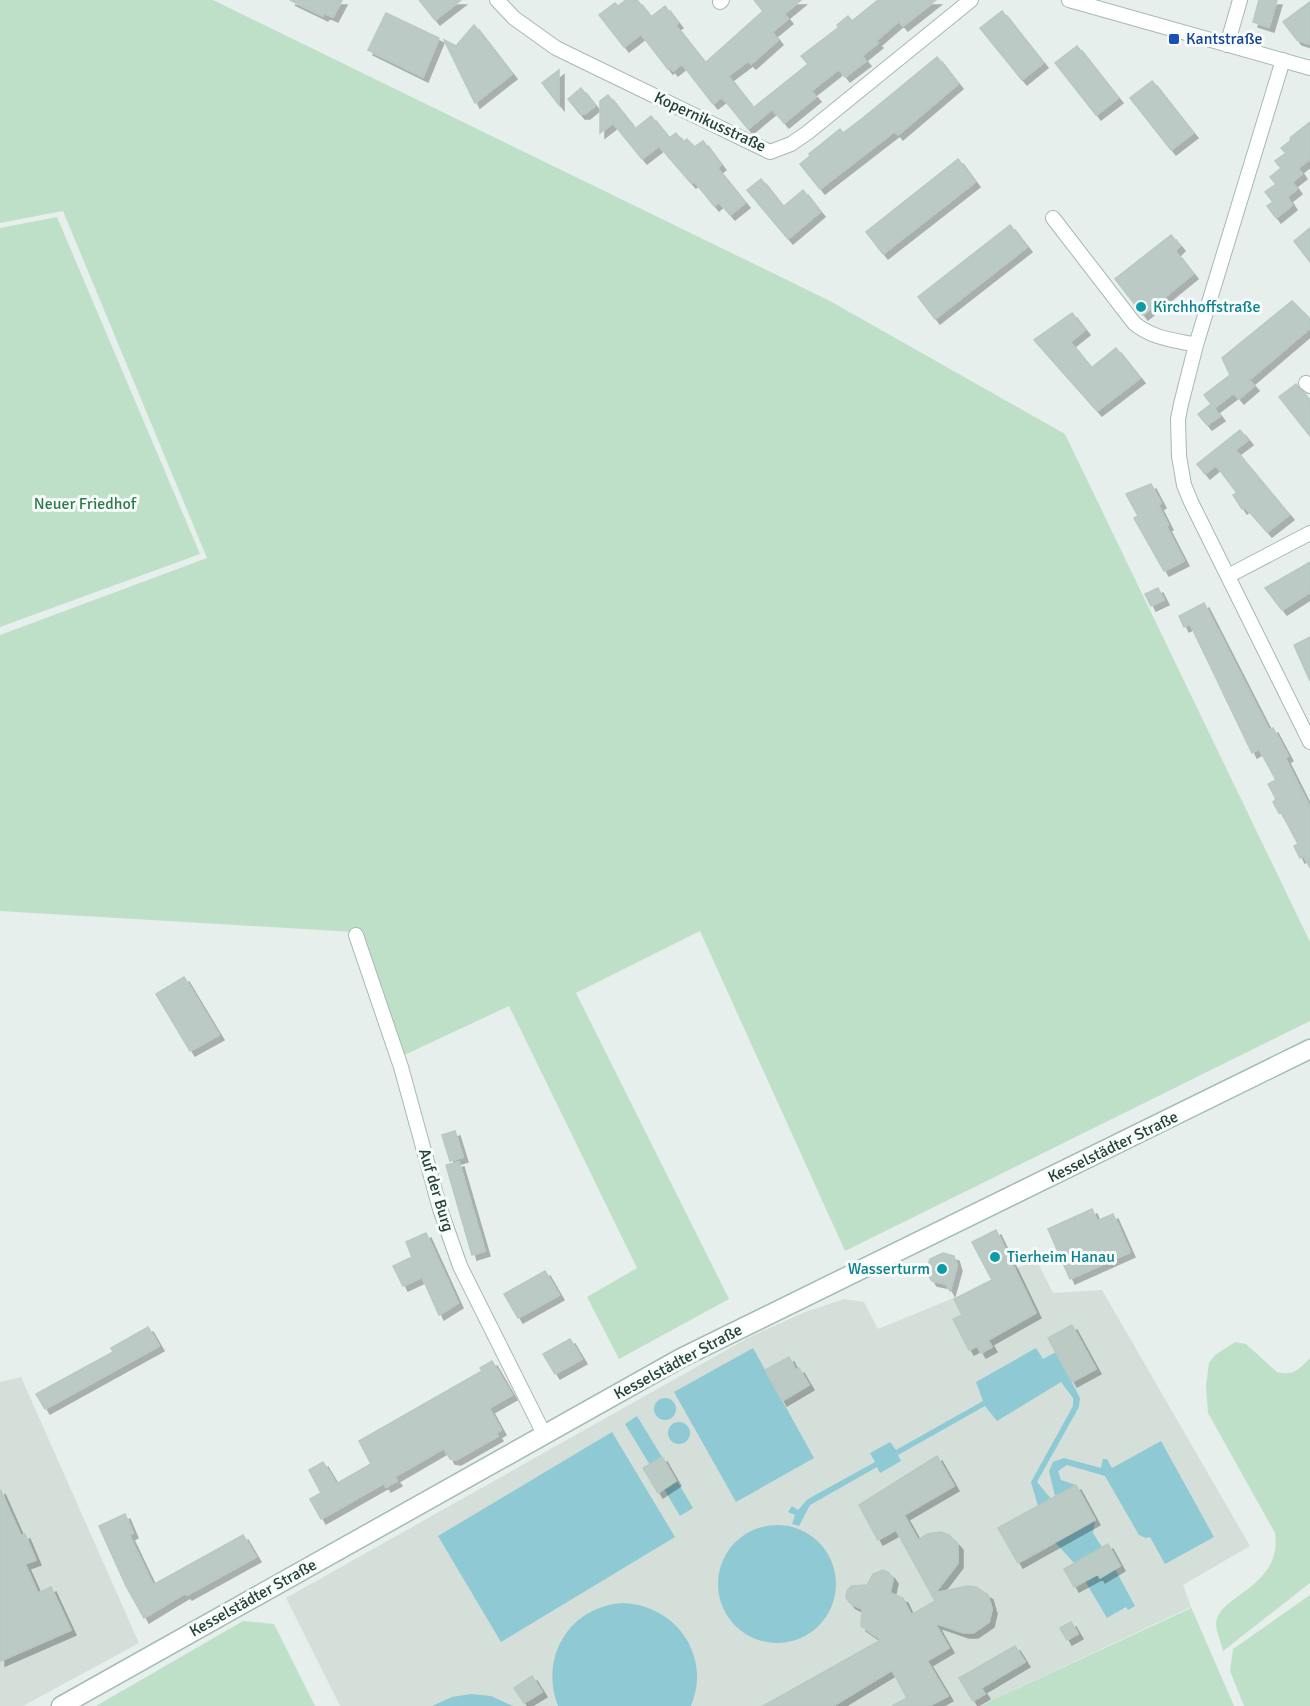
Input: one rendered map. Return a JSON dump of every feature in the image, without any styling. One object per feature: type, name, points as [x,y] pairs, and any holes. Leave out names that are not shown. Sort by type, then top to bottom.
[{"type":"main road","name":"Kesselstädter Straße","points":[[61,1706],[681,1358],[1310,1049]]},
{"type":"street","name":"Kopernikusstraße","points":[[497,0],[514,18],[556,48],[770,152],[791,144],[807,134],[971,0]]},
{"type":"street","points":[[1069,0],[1310,68]]},
{"type":"street","points":[[1227,45],[1240,0]]},
{"type":"street","points":[[1283,60],[1196,345],[1178,419],[1179,456],[1184,486],[1310,742]]},
{"type":"street","points":[[1053,218],[1134,323],[1160,337],[1196,345]]},
{"type":"street","points":[[1228,576],[1310,533]]},
{"type":"street","name":"Auf der Burg","points":[[356,935],[401,1067],[440,1209],[460,1266],[544,1434]]},
{"type":"shaded area","points":[[1036,1259],[1053,1293],[1102,1290],[1250,1546],[1183,1585],[1191,1607],[980,1706],[340,1706],[286,1598],[748,1338],[805,1312],[844,1299],[864,1302],[878,1329],[973,1290]]},
{"type":"shaded area","points":[[21,1377],[139,1643],[23,1706],[0,1706],[0,1382]]},
{"type":"green space","points":[[0,0],[213,0],[830,301],[1065,434],[1310,942],[1310,1021],[845,1251],[700,931],[576,993],[729,1299],[619,1359],[587,1297],[637,1268],[509,1006],[398,1058],[354,932],[0,911],[0,635],[207,558],[63,211],[0,223]]},
{"type":"green space","name":"Neuer Friedhof","points":[[57,217],[200,554],[0,627],[0,228]]},
{"type":"green space","points":[[1235,1342],[1246,1344],[1277,1372],[1296,1371],[1310,1358],[1310,1583],[1223,1651],[1216,1626],[1219,1613],[1260,1578],[1269,1566],[1275,1551],[1275,1533],[1208,1413],[1206,1386],[1209,1363],[1215,1355]]},
{"type":"green space","points":[[1310,1595],[1310,1706],[1244,1706],[1230,1671],[1233,1649]]},
{"type":"green space","points":[[1191,1607],[1234,1706],[980,1706],[1189,1609]]},
{"type":"green space","points":[[243,1621],[274,1624],[315,1706],[96,1706]]},
{"type":"water","points":[[753,1348],[814,1458],[736,1502],[674,1392]]},
{"type":"water","points":[[1036,1348],[1043,1359],[1056,1352],[1080,1398],[1079,1407],[1037,1482],[1051,1499],[1038,1506],[1031,1482],[1073,1406],[1073,1398],[1061,1382],[997,1421],[985,1406],[898,1455],[901,1461],[880,1473],[877,1467],[810,1505],[799,1526],[792,1524],[795,1515],[788,1512],[792,1506],[798,1510],[808,1499],[875,1462],[870,1453],[890,1442],[896,1450],[983,1401],[976,1382]]},
{"type":"water","points":[[665,1398],[673,1401],[676,1409],[673,1417],[665,1420],[657,1417],[654,1409],[657,1401]]},
{"type":"water","points":[[637,1416],[662,1457],[650,1465],[625,1424]]},
{"type":"water","points":[[679,1422],[687,1425],[690,1433],[687,1441],[679,1444],[671,1441],[668,1433],[671,1425]]},
{"type":"water","points":[[612,1432],[675,1537],[501,1642],[438,1536]]},
{"type":"water","points":[[1161,1441],[1214,1537],[1165,1564],[1150,1537],[1139,1535],[1105,1476],[1067,1465],[1058,1471],[1061,1480],[1076,1485],[1055,1496],[1049,1471],[1053,1462],[1064,1458],[1101,1468],[1103,1459],[1107,1459],[1112,1468]]},
{"type":"water","points":[[677,1481],[693,1508],[680,1516],[664,1489]]},
{"type":"water","points":[[1095,1520],[1093,1533],[1102,1547],[1074,1563],[1055,1542]]},
{"type":"water","points":[[777,1525],[810,1535],[826,1551],[836,1584],[826,1617],[810,1633],[777,1643],[744,1633],[728,1617],[718,1584],[728,1551],[744,1535]]},
{"type":"water","points":[[1115,1569],[1135,1606],[1128,1610],[1126,1607],[1107,1618],[1085,1581],[1098,1574],[1100,1578]]},
{"type":"water","points":[[623,1603],[642,1606],[659,1613],[685,1636],[693,1652],[697,1669],[696,1687],[691,1706],[558,1706],[553,1688],[553,1670],[556,1653],[564,1637],[574,1624],[588,1613],[604,1606]]},
{"type":"water","points":[[471,1694],[491,1696],[513,1706],[432,1706],[452,1697]]},
{"type":"building","points":[[290,0],[342,0],[333,17],[324,13],[323,16]]},
{"type":"building","points":[[419,0],[461,0],[435,20]]},
{"type":"building","points":[[626,0],[637,0],[651,17],[665,6],[678,23],[675,25],[705,63],[763,11],[754,0],[801,0],[784,14],[788,19],[772,32],[778,40],[751,64],[748,61],[728,76],[753,108],[808,64],[801,56],[839,27],[837,25],[848,16],[852,21],[878,0],[936,0],[903,26],[899,21],[862,56],[866,61],[845,77],[839,69],[811,91],[816,97],[784,123],[772,109],[748,129],[722,97],[713,104],[682,64],[673,71],[670,67],[668,69],[641,34],[624,47],[599,15],[615,3],[618,6]]},
{"type":"building","points":[[1259,0],[1277,0],[1269,27],[1253,22]]},
{"type":"building","points":[[1310,2],[1310,44],[1297,40],[1283,22]]},
{"type":"building","points":[[1002,11],[1043,63],[1022,80],[980,28]]},
{"type":"building","points":[[386,13],[439,38],[423,77],[368,50]]},
{"type":"building","points":[[474,25],[512,74],[475,103],[444,40],[456,46]]},
{"type":"building","points":[[1077,46],[1118,98],[1096,115],[1055,63]]},
{"type":"building","points":[[937,57],[958,84],[898,135],[895,131],[820,189],[800,164],[840,129],[843,133]]},
{"type":"building","points":[[559,70],[559,105],[542,83]]},
{"type":"building","points":[[1152,81],[1193,133],[1171,150],[1130,98]]},
{"type":"building","points":[[581,88],[595,106],[585,114],[580,114],[568,99]]},
{"type":"building","points":[[608,95],[635,129],[651,116],[669,138],[676,133],[683,142],[687,139],[694,147],[703,141],[721,165],[717,168],[745,203],[730,215],[719,202],[714,206],[694,181],[691,183],[659,146],[642,159],[613,123],[600,133],[600,101]]},
{"type":"building","points":[[1310,122],[1310,159],[1298,168],[1302,174],[1292,182],[1297,189],[1287,197],[1292,205],[1276,218],[1267,206],[1273,202],[1265,192],[1276,184],[1270,177],[1281,168],[1275,161],[1286,153],[1281,148]]},
{"type":"building","points":[[958,159],[975,182],[883,254],[866,232]]},
{"type":"building","points":[[761,179],[783,207],[803,190],[820,212],[788,239],[747,190]]},
{"type":"building","points":[[1010,225],[1027,247],[935,319],[918,297]]},
{"type":"building","points":[[1310,228],[1310,262],[1294,241]]},
{"type":"building","points":[[1171,235],[1180,246],[1175,251],[1193,274],[1143,315],[1115,279]]},
{"type":"building","points":[[1292,301],[1310,319],[1310,328],[1249,380],[1254,386],[1239,399],[1234,393],[1214,408],[1220,416],[1207,425],[1198,414],[1211,404],[1204,395],[1230,375],[1222,358]]},
{"type":"building","points":[[1072,313],[1085,330],[1070,342],[1091,368],[1116,348],[1140,378],[1097,411],[1034,340]]},
{"type":"building","points":[[1296,384],[1310,401],[1310,436],[1279,397]]},
{"type":"building","points":[[1240,430],[1248,440],[1235,450],[1289,515],[1267,532],[1245,507],[1242,509],[1233,495],[1237,493],[1216,465],[1205,474],[1197,464]]},
{"type":"building","points":[[1151,484],[1161,503],[1158,505],[1168,525],[1166,526],[1184,561],[1164,571],[1134,518],[1138,516],[1126,494]]},
{"type":"building","points":[[1310,562],[1310,592],[1282,610],[1265,588]]},
{"type":"building","points":[[1158,588],[1164,600],[1151,606],[1145,594]]},
{"type":"building","points":[[1204,603],[1269,730],[1273,728],[1288,756],[1285,758],[1310,808],[1310,868],[1304,856],[1300,858],[1294,846],[1298,844],[1273,802],[1276,799],[1268,784],[1276,780],[1259,749],[1252,753],[1190,624],[1184,627],[1179,616]]},
{"type":"building","points":[[1310,637],[1310,681],[1294,645]]},
{"type":"building","points":[[184,977],[219,1035],[190,1051],[156,994]]},
{"type":"building","points":[[455,1131],[463,1157],[450,1161],[442,1135]]},
{"type":"building","points":[[459,1162],[485,1251],[472,1255],[446,1165]]},
{"type":"building","points":[[1092,1209],[1097,1221],[1113,1214],[1130,1252],[1070,1279],[1048,1229]]},
{"type":"building","points":[[996,1230],[1036,1313],[988,1340],[992,1347],[981,1353],[977,1346],[969,1350],[953,1319],[962,1315],[954,1299],[992,1280],[972,1242]]},
{"type":"building","points":[[426,1233],[458,1303],[439,1315],[422,1277],[403,1286],[393,1266],[412,1257],[406,1242]]},
{"type":"building","name":"Wasserturm","points":[[943,1253],[954,1256],[957,1266],[950,1291],[946,1284],[932,1281],[926,1272],[930,1259]]},
{"type":"building","points":[[545,1271],[559,1295],[518,1318],[504,1294]]},
{"type":"building","points":[[1072,1325],[1096,1369],[1072,1382],[1048,1338]]},
{"type":"building","points":[[148,1327],[159,1346],[45,1409],[36,1394],[113,1352],[111,1348]]},
{"type":"building","points":[[570,1339],[582,1359],[555,1374],[543,1354]]},
{"type":"building","points":[[789,1357],[796,1370],[799,1368],[809,1385],[782,1401],[765,1370]]},
{"type":"building","points":[[492,1361],[512,1395],[489,1408],[501,1430],[496,1433],[498,1436],[456,1460],[450,1459],[444,1448],[394,1477],[397,1481],[386,1487],[384,1483],[321,1519],[310,1499],[321,1493],[309,1470],[323,1462],[336,1484],[371,1464],[359,1441],[482,1371],[480,1368]]},
{"type":"building","points":[[937,1456],[954,1486],[904,1515],[918,1540],[927,1534],[941,1532],[949,1535],[958,1545],[958,1563],[935,1593],[967,1586],[976,1587],[988,1595],[992,1609],[989,1622],[973,1633],[964,1633],[935,1623],[949,1648],[927,1661],[948,1696],[929,1706],[892,1706],[907,1698],[892,1670],[833,1706],[763,1706],[881,1640],[861,1626],[862,1609],[851,1604],[846,1598],[851,1586],[867,1585],[873,1574],[883,1570],[893,1579],[890,1593],[903,1598],[911,1615],[935,1601],[896,1530],[878,1540],[859,1505]]},
{"type":"building","points":[[662,1457],[676,1481],[658,1493],[643,1468]]},
{"type":"building","points":[[1076,1485],[1095,1520],[1018,1563],[998,1528]]},
{"type":"building","points":[[0,1489],[21,1536],[25,1534],[36,1560],[25,1564],[38,1593],[51,1587],[71,1630],[0,1661]]},
{"type":"building","points":[[125,1514],[133,1533],[129,1535],[153,1585],[243,1535],[256,1557],[187,1595],[185,1593],[144,1618],[126,1586],[99,1526]]},
{"type":"building","points":[[1108,1544],[1120,1566],[1100,1578],[1098,1574],[1074,1587],[1064,1569]]},
{"type":"building","points":[[1071,1622],[1078,1634],[1067,1640],[1060,1628]]},
{"type":"building","points":[[1015,1646],[1025,1662],[981,1688],[985,1694],[973,1701],[959,1678]]},
{"type":"building","points":[[532,1676],[542,1692],[524,1703],[514,1688]]},
{"type":"place","name":"Kantstraße","points":[[1174,39]]},
{"type":"place","name":"Kirchhoffstraße","points":[[1141,307]]},
{"type":"place","name":"Tierheim Hanau","points":[[995,1257]]},
{"type":"place","name":"Wasserturm","points":[[942,1269]]}]
